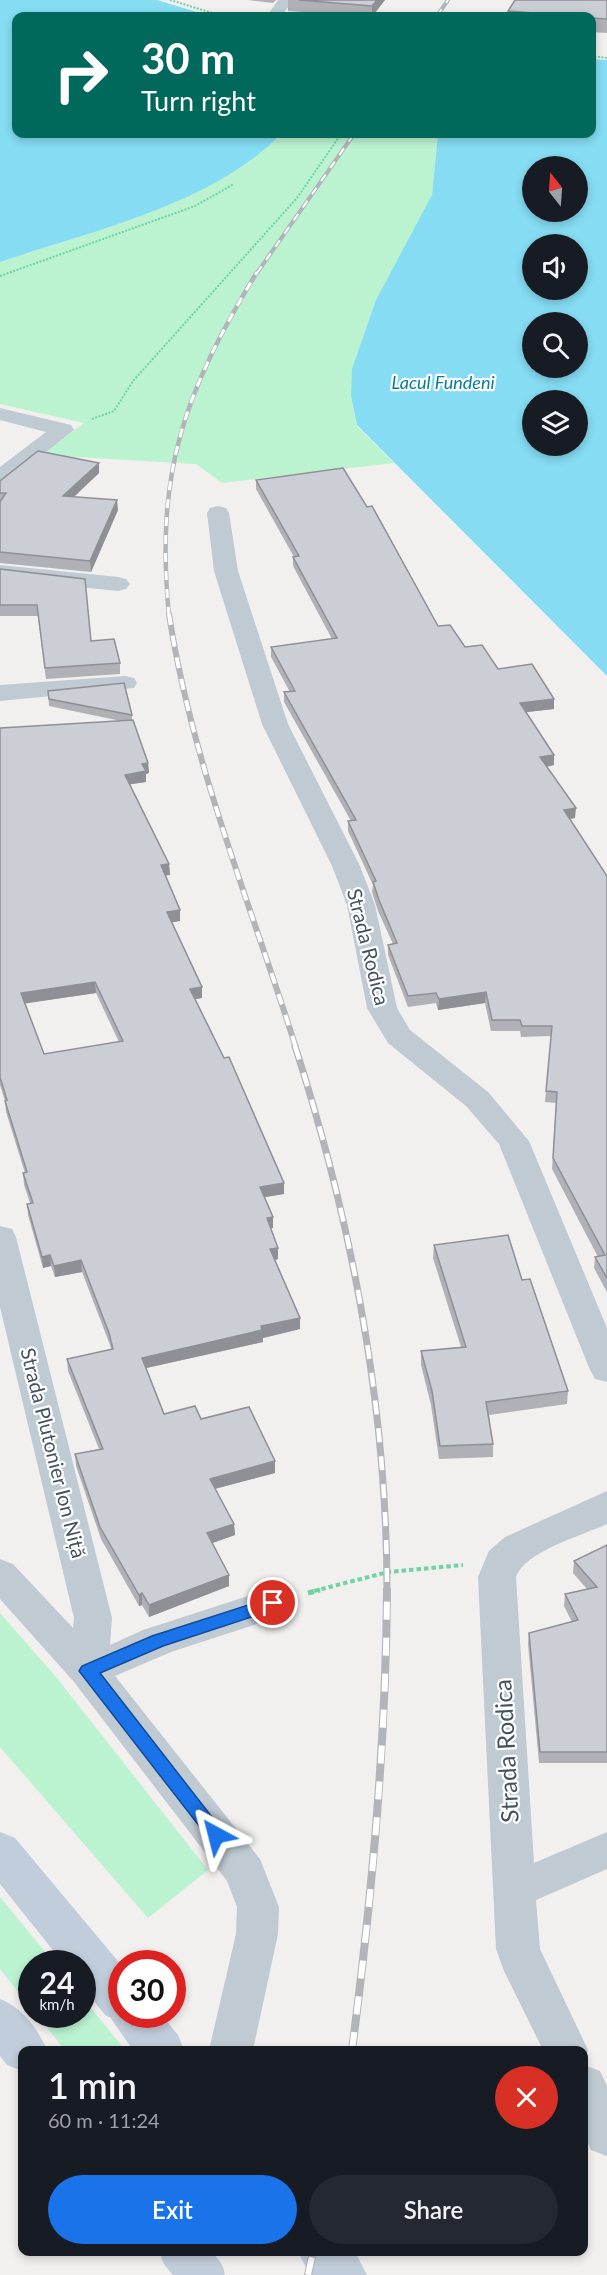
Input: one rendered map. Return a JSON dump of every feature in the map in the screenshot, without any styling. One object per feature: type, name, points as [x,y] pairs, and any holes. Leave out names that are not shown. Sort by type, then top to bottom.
[{"type":"main road","points":[[0,1851],[108,1984]]},
{"type":"main road","points":[[0,2020],[21,2046]]},
{"type":"main road","points":[[143,2028],[158,2046]]},
{"type":"main road","points":[[189,2256],[202,2275]]},
{"type":"main road","points":[[326,2256],[342,2275]]},
{"type":"street","points":[[0,414],[63,430]]},
{"type":"street","points":[[0,477],[63,430]]},
{"type":"street","name":"Strada Rodica","points":[[218,513],[226,571],[275,724],[346,866],[361,905],[382,1008],[388,1023],[399,1036],[477,1099],[513,1141],[607,1370]]},
{"type":"street","points":[[0,572],[118,584]]},
{"type":"street","points":[[0,693],[125,683]]},
{"type":"street","name":"Strada Plutonier Ion Niță","points":[[0,1237],[93,1618],[88,1671]]},
{"type":"street","points":[[502,1561],[518,1547],[599,1512],[607,1505]]},
{"type":"street","name":"Strada Rodica","points":[[502,1561],[496,1577],[518,1949],[526,1971],[564,2046]]},
{"type":"street","points":[[0,1574],[88,1671],[244,1872],[258,1907],[257,1934],[232,2046]]},
{"type":"street","points":[[88,1671],[158,1641],[273,1603]]},
{"type":"street","points":[[513,1892],[607,1850]]},
{"type":"street","points":[[588,2095],[607,2135]]},
{"type":"street","points":[[182,2275],[185,2256]]},
{"type":"path","points":[[170,0],[209,12]]},
{"type":"path","points":[[63,430],[114,411],[133,381],[297,198],[338,138]]},
{"type":"path","points":[[0,276],[195,206],[234,184]]},
{"type":"path","points":[[273,1603],[388,1572],[502,1561]]},
{"type":"green space","points":[[276,138],[438,138],[432,195],[411,238],[351,396],[357,426],[394,463],[222,483],[196,464],[42,455],[84,423],[0,404],[0,262],[149,213],[222,179],[254,158]]},
{"type":"green space","points":[[0,1613],[56,1677],[208,1870],[148,1918],[0,1747]]},
{"type":"green space","points":[[0,1897],[43,1950],[18,1950],[18,1992],[0,1969]]},
{"type":"green space","points":[[96,2014],[122,2046],[62,2046],[47,2028],[96,2028]]},
{"type":"water","points":[[0,0],[157,0],[197,12],[12,12],[12,138],[276,138],[253,158],[221,179],[186,197],[111,227],[0,262]]},
{"type":"water","name":"Lacul Fundeni","points":[[596,59],[607,60],[607,676],[357,425],[351,396],[352,369],[376,300],[432,195],[438,138],[596,138]]},
{"type":"building","points":[[299,0],[377,0],[372,6]]},
{"type":"building","points":[[515,0],[607,0],[607,19],[596,18],[596,12],[508,11]]},
{"type":"building","points":[[38,451],[99,463],[63,496],[117,500],[90,561],[0,552],[0,502],[6,493],[0,493],[0,481]]},
{"type":"building","points":[[343,468],[367,507],[372,506],[438,626],[450,625],[465,647],[482,645],[498,669],[532,664],[554,699],[520,703],[554,755],[540,757],[576,808],[564,810],[607,876],[607,1278],[595,1257],[605,1255],[553,1158],[557,1092],[546,1091],[552,1026],[522,1026],[520,1020],[492,1020],[486,992],[439,999],[436,993],[408,996],[388,945],[397,943],[379,900],[373,882],[376,881],[348,821],[356,820],[284,692],[295,691],[271,647],[337,638],[293,557],[299,556],[256,480]]},
{"type":"building","points":[[0,569],[85,579],[91,641],[114,639],[120,663],[45,668],[37,605],[0,605]]},
{"type":"building","points":[[124,683],[132,715],[49,699],[48,691]]},
{"type":"building","points":[[133,720],[148,763],[142,764],[146,771],[125,775],[169,864],[161,865],[180,910],[167,912],[202,987],[190,989],[224,1058],[229,1057],[284,1183],[260,1187],[273,1217],[267,1218],[278,1248],[270,1249],[300,1318],[261,1326],[262,1330],[142,1358],[164,1414],[195,1406],[201,1419],[249,1407],[275,1461],[210,1479],[234,1524],[207,1533],[229,1575],[149,1605],[142,1593],[139,1595],[100,1527],[75,1454],[103,1449],[67,1359],[113,1349],[109,1333],[81,1260],[54,1266],[50,1255],[42,1257],[27,1204],[33,1203],[23,1173],[27,1172],[0,1077],[0,728]],"holes":[[[95,982],[123,1041],[44,1054],[21,993]]]},
{"type":"building","points":[[508,1235],[522,1280],[530,1279],[568,1391],[486,1402],[493,1444],[440,1446],[432,1391],[421,1351],[466,1347],[434,1245]]},
{"type":"building","points":[[607,1545],[607,1752],[540,1752],[529,1633],[578,1620],[565,1594],[597,1587],[574,1561]]},
{"type":"railway","points":[[440,12],[448,0]]},
{"type":"railway","points":[[257,273],[351,138]]},
{"type":"railway","points":[[169,616],[166,565],[167,519],[171,476],[180,435],[193,396],[210,357],[257,272]]},
{"type":"railway","points":[[169,614],[179,670],[207,780],[296,1048]]},
{"type":"railway","points":[[295,1046],[333,1180],[362,1315],[381,1452],[387,1591]]},
{"type":"railway","points":[[352,2046],[377,1820],[384,1705],[387,1591]]},
{"type":"railway","points":[[308,2275],[312,2256]]},
{"type":"route","points":[[216,1835],[88,1671],[158,1641],[273,1603]]}]
